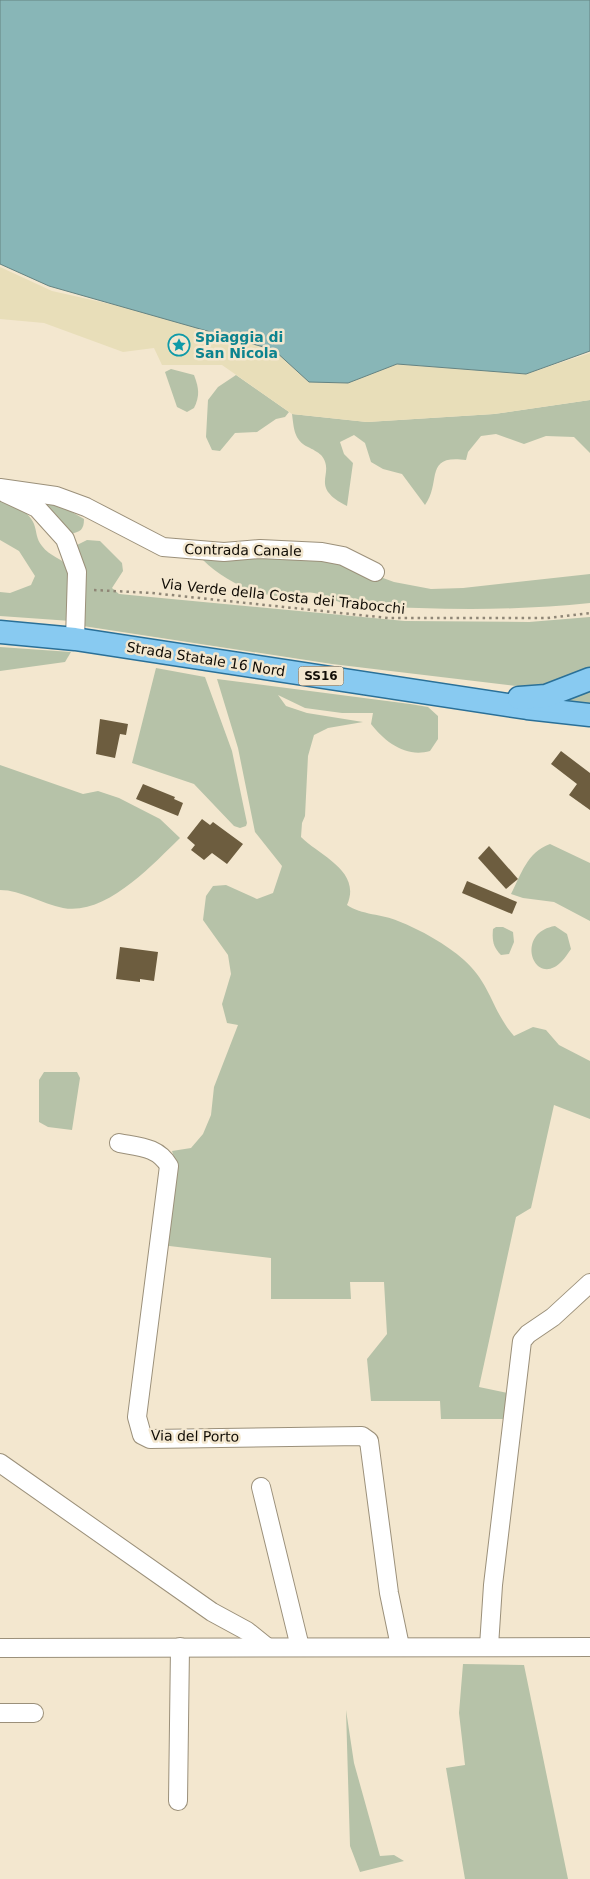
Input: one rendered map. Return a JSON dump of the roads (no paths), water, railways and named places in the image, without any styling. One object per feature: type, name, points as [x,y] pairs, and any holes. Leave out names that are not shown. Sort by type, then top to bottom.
[{"type":"main road","name":"Strada Statale 16 Nord","points":[[0,632],[75,639],[480,701],[590,715]]},
{"type":"main road","points":[[480,701],[546,696],[590,679]]},
{"type":"main road","points":[[425,692],[531,722],[590,729]]},
{"type":"street","name":"Contrada Canale","points":[[0,489],[56,496],[86,506],[163,547],[224,552],[260,549],[322,552],[343,556],[375,572]]},
{"type":"street","name":"Contrada Canale","points":[[0,489],[37,508],[65,539],[77,572],[75,639]]},
{"type":"street","name":"Via del Porto","points":[[119,1143],[154,1150],[163,1156],[170,1166],[137,1417],[142,1435],[150,1439],[362,1436],[369,1442],[389,1593],[400,1646]]},
{"type":"street","points":[[489,1646],[493,1584],[522,1341],[528,1334],[553,1317],[590,1283]]},
{"type":"street","points":[[0,1463],[212,1612],[247,1631],[267,1647]]},
{"type":"street","points":[[261,1487],[300,1647]]},
{"type":"street","points":[[0,1648],[489,1646],[590,1651]]},
{"type":"street","points":[[178,1801],[180,1647]]},
{"type":"street","points":[[0,1713],[34,1713]]},
{"type":"water","points":[[0,0],[590,0],[590,351],[526,374],[397,364],[348,383],[309,382],[274,350],[49,286],[0,264]]},
{"type":"place","name":"Spiaggia di San Nicola","points":[[179,345]]}]
